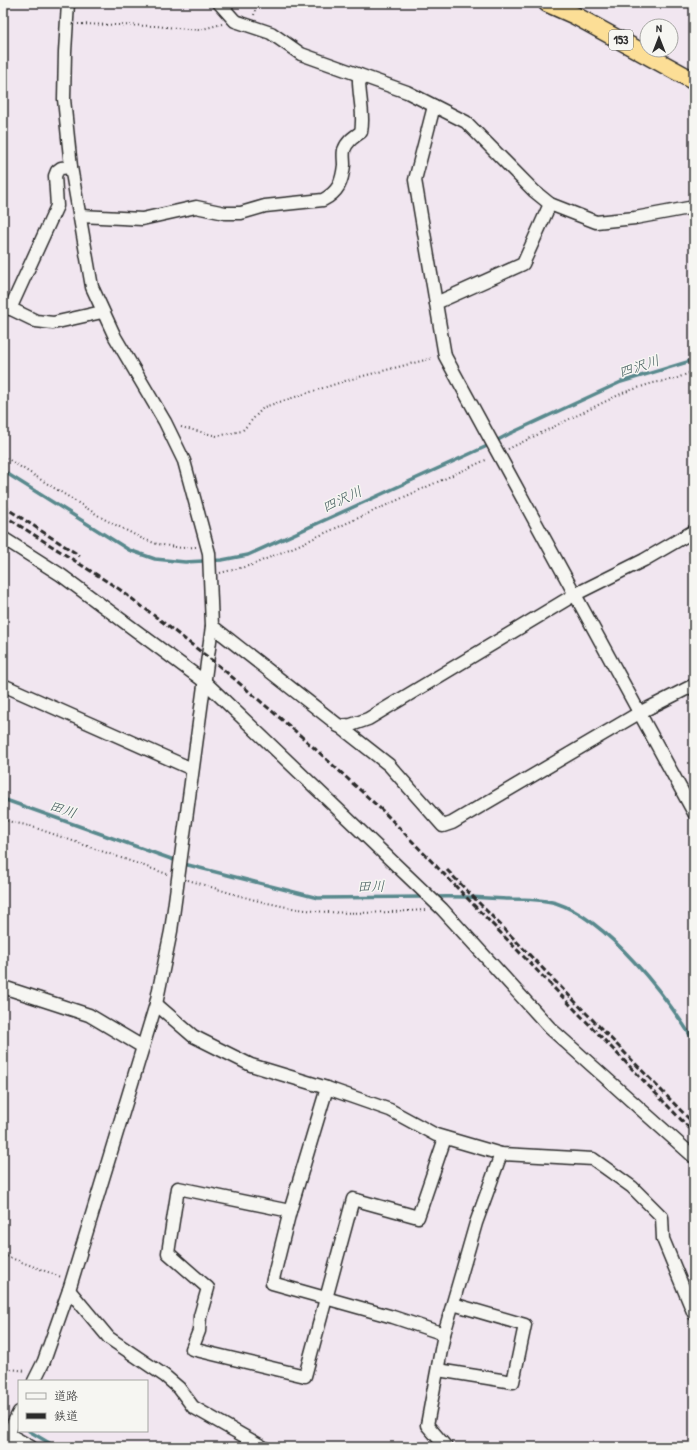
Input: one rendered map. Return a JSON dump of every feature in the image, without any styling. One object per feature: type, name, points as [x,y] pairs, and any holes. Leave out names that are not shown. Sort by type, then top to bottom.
[{"type":"highway","name":"153","points":[[547,3],[568,7],[694,81]]},
{"type":"street","points":[[36,1377],[44,1361],[70,1285],[156,1004],[171,931],[212,626],[208,549],[184,461],[165,422],[102,312],[92,287],[71,166],[64,99],[68,3]]},
{"type":"street","points":[[219,3],[234,21],[271,33],[301,54],[407,92],[466,122],[534,191],[550,204],[596,222],[635,218],[694,207]]},
{"type":"street","points":[[80,216],[142,219],[196,207],[225,213],[241,213],[265,206],[323,200],[331,196],[338,189],[344,165],[344,150],[350,140],[361,132],[363,121],[358,91],[359,75]]},
{"type":"street","points":[[434,106],[415,180],[445,356],[694,813]]},
{"type":"street","points":[[71,166],[56,171],[57,206],[6,307],[36,321],[53,322],[102,312]]},
{"type":"street","points":[[436,303],[524,264],[550,204]]},
{"type":"street","points":[[338,726],[351,725],[368,719],[574,595],[644,560],[694,531]]},
{"type":"street","points":[[3,538],[61,574],[205,682],[421,888],[550,1028],[694,1157]]},
{"type":"street","points":[[212,626],[389,765],[443,826],[452,823],[639,713],[694,685]]},
{"type":"street","points":[[3,684],[192,769]]},
{"type":"street","points":[[3,987],[89,1015],[143,1047]]},
{"type":"street","points":[[156,1004],[193,1036],[251,1065],[327,1088],[390,1110],[436,1135],[501,1154],[593,1159],[632,1187],[662,1217],[663,1239],[694,1314]]},
{"type":"street","points":[[327,1088],[290,1211],[272,1283],[327,1298],[444,1334]]},
{"type":"street","points":[[290,1211],[178,1188],[168,1253],[208,1288],[200,1316],[199,1331],[192,1349],[305,1376],[353,1199],[418,1218],[445,1138]]},
{"type":"street","points":[[446,1447],[427,1425],[444,1334],[476,1223],[501,1154]]},
{"type":"street","points":[[70,1285],[109,1338],[165,1376],[179,1388],[193,1407],[263,1447]]},
{"type":"street","points":[[438,1370],[513,1382],[515,1375],[525,1325],[453,1304]]},
{"type":"street","points":[[18,1414],[6,1439],[31,1447]]},
{"type":"path","points":[[67,22],[86,25],[155,26],[199,30],[234,21]]},
{"type":"path","points":[[165,422],[203,434],[218,436],[242,431],[264,407],[348,380],[445,356]]},
{"type":"path","points":[[210,573],[252,565],[625,392],[653,383],[675,379],[694,371]]},
{"type":"path","points":[[3,456],[104,519],[140,538],[157,544],[182,548],[208,549]]},
{"type":"path","points":[[3,820],[30,826],[278,906],[320,911],[375,913],[438,906]]},
{"type":"path","points":[[3,1255],[70,1285]]},
{"type":"path","points":[[3,1368],[36,1377]]},
{"type":"waterway","name":"四沢川","points":[[3,471],[129,550],[155,559],[185,562],[222,560],[248,555],[485,447],[509,434],[621,382],[694,360]]},
{"type":"waterway","name":"田川","points":[[3,799],[188,865],[318,898],[424,897]]},
{"type":"waterway","name":"田川","points":[[434,897],[539,900],[556,903],[576,912],[596,925],[634,962],[668,1003],[694,1041]]},
{"type":"waterway","points":[[31,1432],[56,1447]]},
{"type":"railway","points":[[3,506],[80,556]]},
{"type":"railway","points":[[3,515],[119,589],[218,665],[301,736],[383,811],[694,1133]]},
{"type":"railway","points":[[447,870],[694,1124]]}]
